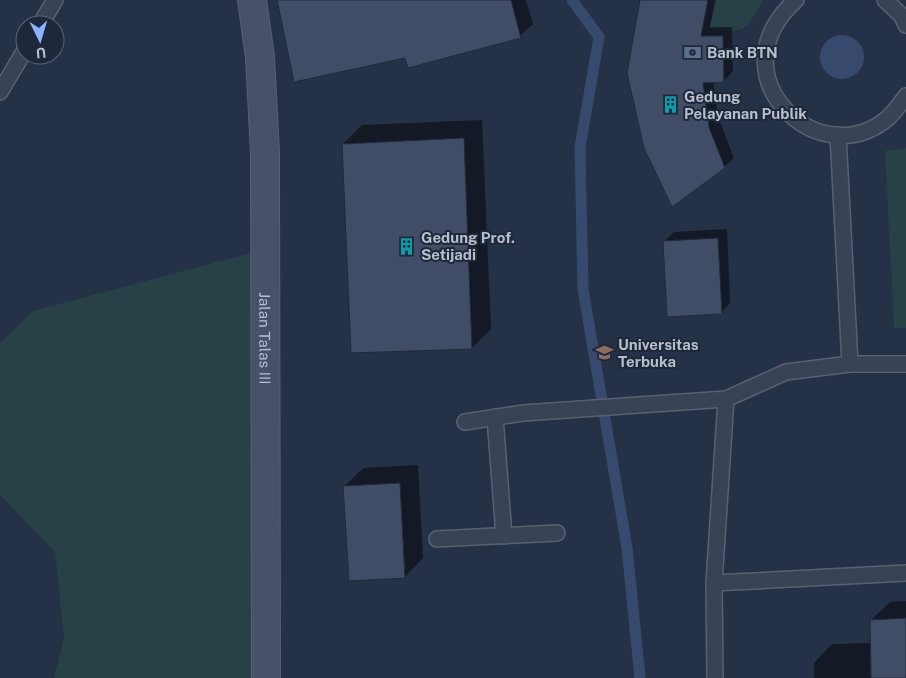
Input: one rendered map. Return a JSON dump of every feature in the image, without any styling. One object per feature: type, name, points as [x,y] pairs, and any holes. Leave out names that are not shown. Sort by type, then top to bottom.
[{"type":"street","name":"Jalan Talas III","points":[[252,0],[260,57],[265,153],[266,678]]},
{"type":"lane","points":[[46,15],[55,0]]},
{"type":"lane","points":[[796,0],[783,12],[770,32],[765,55],[767,79],[777,100],[792,118],[813,130],[838,135],[863,132],[889,117],[906,96]]},
{"type":"lane","points":[[885,0],[902,16],[906,25]]},
{"type":"lane","points":[[0,92],[16,65]]},
{"type":"lane","points":[[838,135],[850,364]]},
{"type":"lane","points":[[465,422],[523,413],[660,402],[726,399],[786,372],[850,364],[906,364]]},
{"type":"lane","points":[[715,678],[714,583],[726,399]]},
{"type":"lane","points":[[495,417],[504,536]]},
{"type":"lane","points":[[437,539],[556,533]]},
{"type":"lane","points":[[714,583],[906,574]]},
{"type":"green space","points":[[717,0],[763,0],[748,25],[731,31],[709,28]]},
{"type":"green space","points":[[906,148],[906,328],[894,328],[885,151]]},
{"type":"green space","points":[[262,250],[256,678],[54,678],[64,638],[55,552],[0,495],[0,343],[33,311]]},
{"type":"water","points":[[842,35],[854,39],[860,45],[864,57],[860,69],[854,75],[842,79],[830,75],[824,69],[820,57],[824,45],[830,39]]},
{"type":"building","points":[[277,0],[511,0],[521,38],[408,68],[405,58],[294,82]]},
{"type":"building","name":"Gedung Pelayanan Publik","points":[[640,0],[708,0],[701,36],[723,36],[724,82],[703,83],[709,127],[725,168],[672,207],[644,148],[627,73]]},
{"type":"building","name":"Gedung Prof. Setijadi","points":[[464,138],[472,349],[351,353],[342,144]]},
{"type":"building","points":[[718,238],[722,314],[667,317],[663,241]]},
{"type":"building","points":[[400,483],[405,578],[349,581],[343,486]]},
{"type":"building","points":[[906,618],[906,678],[871,678],[870,620]]},
{"type":"waterway","points":[[572,0],[599,37],[580,147],[583,289],[627,548],[640,678]]},
{"type":"place","name":"Bank BTN","points":[[693,52]]},
{"type":"place","name":"Gedung Pelayanan Publik","points":[[670,105]]},
{"type":"place","name":"Gedung Prof. Setijadi","points":[[407,246]]},
{"type":"place","name":"Universitas Terbuka","points":[[604,353]]}]
